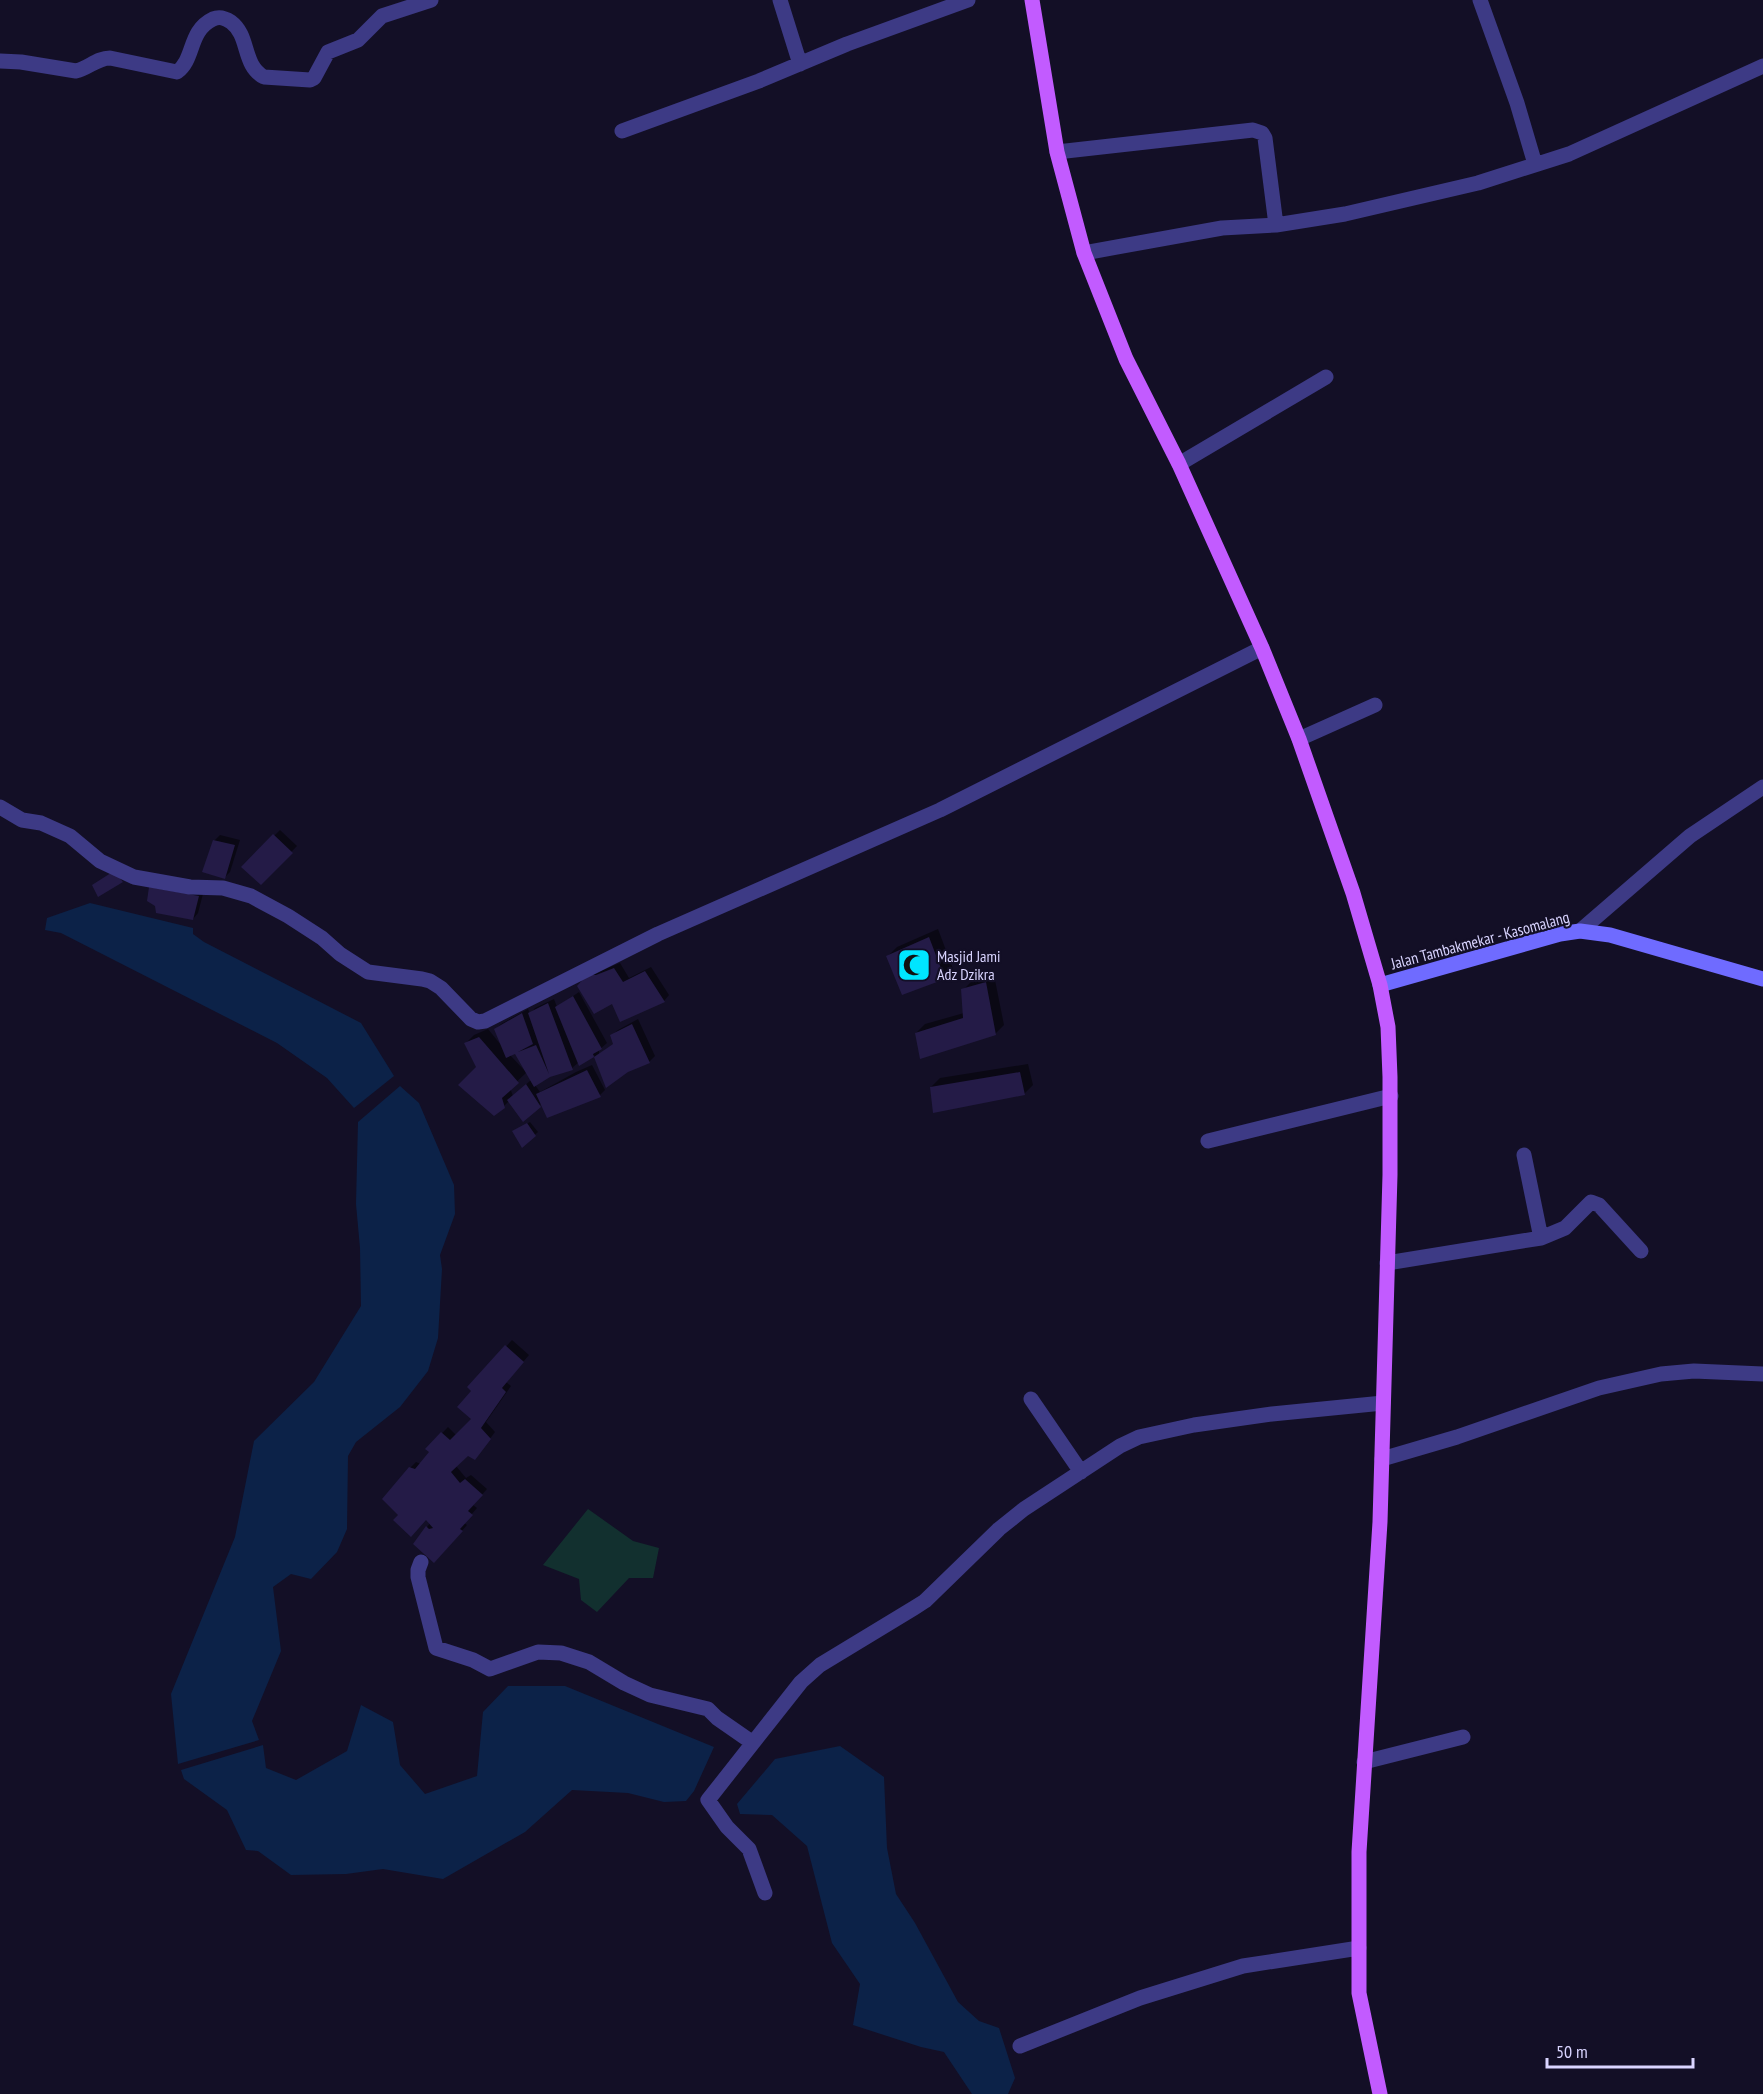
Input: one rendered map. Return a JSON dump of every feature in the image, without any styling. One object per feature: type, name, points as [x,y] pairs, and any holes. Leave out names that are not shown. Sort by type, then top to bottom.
[{"type":"main road","points":[[1032,0],[1057,152],[1084,254],[1126,359],[1179,464],[1262,648],[1299,739],[1353,892],[1380,985],[1388,1027],[1391,1096],[1382,1459],[1359,1852],[1359,1993],[1380,2094]]},
{"type":"street","points":[[0,62],[21,62],[76,71],[110,57],[177,72],[182,67],[196,34],[217,17],[225,18],[237,27],[242,35],[250,63],[259,74],[264,77],[310,80],[318,74],[328,52],[358,40],[382,16],[431,0]]},
{"type":"street","points":[[780,0],[800,64]]},
{"type":"street","points":[[621,131],[759,81],[847,44],[968,0]]},
{"type":"street","points":[[1480,0],[1517,103],[1535,164]]},
{"type":"street","points":[[1084,254],[1222,228],[1275,225],[1356,211],[1478,183],[1569,154],[1763,66]]},
{"type":"street","points":[[1057,152],[1258,131],[1265,138],[1275,225]]},
{"type":"street","points":[[1179,464],[1326,377]]},
{"type":"street","points":[[0,807],[22,820],[41,823],[70,836],[99,861],[134,877],[190,887],[223,888],[250,896],[288,916],[368,972],[430,981],[441,988],[478,1022],[485,1021],[658,934],[940,810],[1262,648]]},
{"type":"street","points":[[1299,739],[1375,705]]},
{"type":"street","points":[[1580,931],[1690,836],[1763,787]]},
{"type":"street","name":"Jalan Tambakmekar - Kasomalang","points":[[1380,985],[1560,934],[1580,931],[1610,935],[1763,979]]},
{"type":"street","points":[[1208,1141],[1391,1096]]},
{"type":"street","points":[[1524,1155],[1541,1238]]},
{"type":"street","points":[[1387,1263],[1541,1238],[1564,1228],[1591,1202],[1599,1205],[1641,1251]]},
{"type":"street","points":[[1382,1459],[1457,1437],[1599,1388],[1661,1374],[1694,1371],[1761,1377]]},
{"type":"street","points":[[1031,1399],[1081,1472]]},
{"type":"street","points":[[765,1893],[749,1849],[711,1808],[708,1800],[801,1682],[820,1665],[925,1601],[999,1529],[1024,1509],[1120,1446],[1139,1437],[1194,1425],[1272,1414],[1383,1403]]},
{"type":"street","points":[[421,1562],[418,1577],[436,1648],[473,1660],[490,1670],[538,1652],[561,1653],[589,1662],[624,1683],[650,1695],[708,1709],[753,1743]]},
{"type":"street","points":[[1364,1762],[1463,1737]]},
{"type":"street","points":[[1020,2046],[1140,1998],[1243,1966],[1359,1948]]},
{"type":"green space","points":[[588,1509],[633,1541],[659,1548],[653,1578],[629,1578],[597,1612],[581,1600],[579,1579],[543,1565]]},
{"type":"water","points":[[90,903],[193,928],[193,934],[204,942],[361,1023],[394,1076],[354,1108],[327,1078],[277,1043],[61,933],[45,930],[47,918]]},
{"type":"water","points":[[400,1086],[419,1103],[454,1185],[455,1214],[440,1255],[442,1269],[438,1338],[428,1371],[400,1407],[356,1442],[348,1456],[347,1529],[337,1552],[311,1579],[291,1574],[273,1587],[281,1651],[252,1721],[259,1740],[178,1764],[171,1694],[235,1537],[254,1441],[314,1382],[361,1306],[360,1248],[356,1204],[358,1122]]},
{"type":"water","points":[[508,1686],[565,1686],[714,1747],[694,1791],[686,1801],[664,1802],[628,1793],[572,1790],[525,1832],[443,1879],[383,1869],[346,1874],[291,1875],[258,1851],[246,1850],[227,1810],[184,1779],[181,1770],[263,1745],[266,1768],[296,1780],[347,1751],[361,1705],[393,1722],[400,1765],[425,1794],[477,1776],[483,1712]]},
{"type":"water","points":[[840,1746],[884,1777],[887,1848],[896,1894],[915,1923],[958,2002],[979,2021],[999,2028],[1015,2078],[1008,2094],[972,2094],[944,2052],[853,2025],[860,1984],[832,1943],[807,1846],[772,1815],[740,1814],[737,1804],[775,1759]]},
{"type":"building","points":[[273,834],[293,853],[261,885],[241,867]]},
{"type":"building","points":[[213,840],[235,845],[225,879],[202,872]]},
{"type":"building","points":[[114,871],[123,882],[98,897],[92,885]]},
{"type":"building","points":[[149,887],[199,896],[193,920],[156,913],[155,906],[147,901]]},
{"type":"building","points":[[929,937],[945,979],[902,995],[886,956]]},
{"type":"building","points":[[614,968],[623,982],[645,971],[665,1002],[620,1022],[612,1004],[594,1014],[577,986],[587,975],[596,975]]},
{"type":"building","points":[[986,982],[996,1035],[920,1059],[915,1033],[963,1018],[961,989]]},
{"type":"building","points":[[573,996],[602,1049],[579,1066],[555,1007]]},
{"type":"building","points":[[548,1003],[573,1070],[550,1077],[534,1087],[515,1054],[506,1058],[494,1029],[522,1013],[533,1044],[518,1052],[536,1045],[549,1074],[528,1013]]},
{"type":"building","points":[[632,1024],[650,1063],[628,1072],[606,1088],[594,1057],[613,1044],[610,1035]]},
{"type":"building","points":[[479,1037],[519,1083],[502,1098],[505,1108],[494,1116],[458,1085],[476,1067],[464,1043]]},
{"type":"building","points":[[587,1070],[601,1097],[547,1118],[536,1094]]},
{"type":"building","points":[[1020,1072],[1025,1095],[933,1113],[930,1087]]},
{"type":"building","points":[[526,1084],[541,1107],[523,1122],[507,1100]]},
{"type":"building","points":[[527,1123],[536,1136],[522,1148],[512,1131]]},
{"type":"building","points":[[505,1345],[524,1362],[502,1388],[506,1392],[481,1428],[491,1439],[475,1460],[468,1456],[451,1472],[460,1483],[465,1479],[483,1495],[468,1511],[473,1515],[460,1529],[463,1531],[434,1563],[413,1544],[426,1526],[429,1529],[433,1528],[426,1520],[411,1537],[393,1520],[398,1515],[382,1499],[409,1467],[415,1469],[429,1452],[425,1449],[441,1432],[450,1440],[471,1419],[457,1407],[471,1391],[467,1387]]},
{"type":"place","name":"Masjid Jami Adz Dzikra","points":[[914,965]]}]
